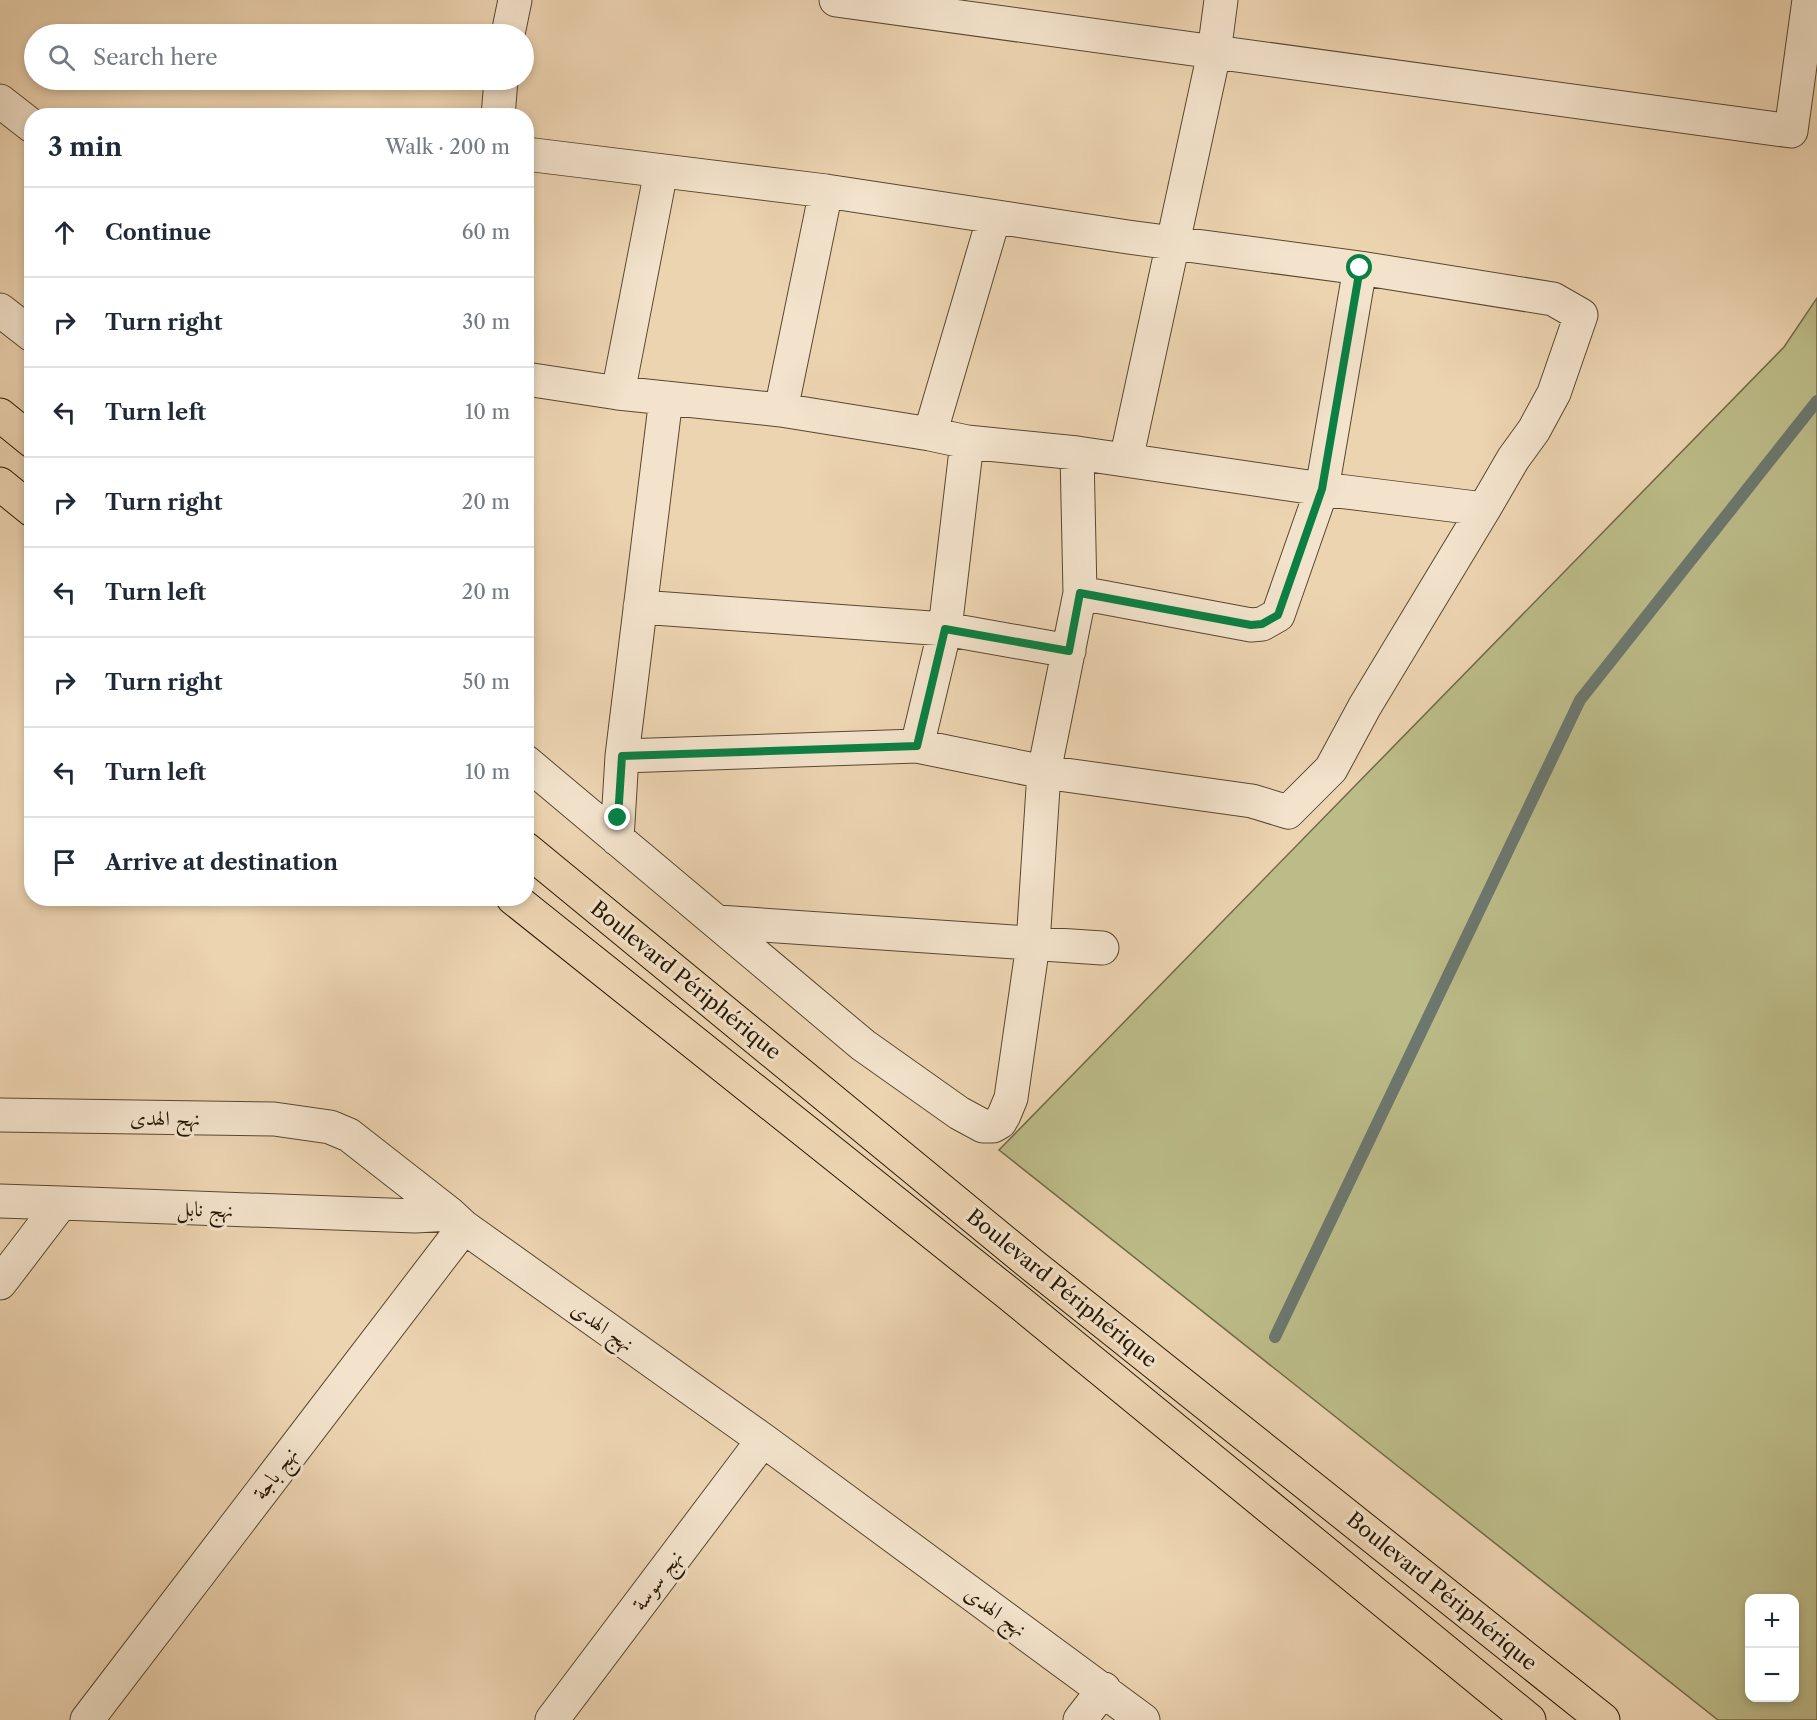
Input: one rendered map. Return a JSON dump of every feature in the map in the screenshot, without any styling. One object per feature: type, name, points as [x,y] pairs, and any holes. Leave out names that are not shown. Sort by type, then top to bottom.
[{"type":"highway","points":[[0,416],[24,435]]},
{"type":"highway","points":[[0,484],[24,504]]},
{"type":"highway","name":"Boulevard Périphérique","points":[[534,856],[1031,1264],[1603,1720]]},
{"type":"highway","name":"Boulevard Périphérique","points":[[523,906],[1008,1293],[1529,1720]]},
{"type":"street","points":[[510,24],[515,0]]},
{"type":"street","points":[[836,0],[1791,131],[1809,0]]},
{"type":"street","points":[[1126,460],[1214,53],[1221,0]]},
{"type":"street","points":[[499,108],[500,90]]},
{"type":"street","points":[[534,155],[826,191],[1173,243],[1360,268],[1552,299],[1581,315],[1554,393],[1534,430],[1513,459],[1365,706],[1331,769],[1288,812],[1252,801],[1044,772],[917,746],[622,756]]},
{"type":"street","points":[[618,393],[661,171]]},
{"type":"street","points":[[781,410],[826,191]]},
{"type":"street","points":[[930,434],[994,217]]},
{"type":"street","points":[[1080,593],[1251,625],[1262,624],[1278,615],[1322,489],[1360,268]]},
{"type":"street","points":[[0,310],[24,329]]},
{"type":"street","points":[[534,380],[618,393],[781,410],[967,442],[1077,453],[1322,489],[1484,509]]},
{"type":"street","points":[[617,839],[622,756],[666,398]]},
{"type":"street","points":[[917,746],[945,629],[967,442]]},
{"type":"street","points":[[534,769],[863,1045],[959,1113],[983,1126],[993,1126],[1000,1122],[1011,1098],[1033,944],[1044,772],[1080,593],[1077,453]]},
{"type":"street","points":[[640,607],[945,629],[1069,651]]},
{"type":"street","points":[[718,922],[1102,948]]},
{"type":"street","name":"نهج الهدى","points":[[0,1115],[274,1119],[330,1127],[349,1135],[457,1221],[763,1440],[1104,1689],[1143,1720]]},
{"type":"street","name":"نهج نابل","points":[[0,1201],[415,1216],[457,1221]]},
{"type":"street","points":[[0,1283],[61,1203]]},
{"type":"street","name":"نهج باجة","points":[[87,1720],[457,1221]]},
{"type":"street","name":"نهج سوسة","points":[[552,1720],[763,1440]]},
{"type":"street","points":[[1080,1720],[1104,1689]]},
{"type":"green space","points":[[1817,298],[1817,1720],[1718,1720],[999,1150],[1784,347]]},
{"type":"waterway","points":[[1275,1337],[1580,700],[1817,401]]},
{"type":"route","points":[[618,818],[622,756],[917,746],[945,629],[1069,651],[1080,593],[1251,625],[1262,624],[1278,615],[1322,489],[1360,268]]}]
